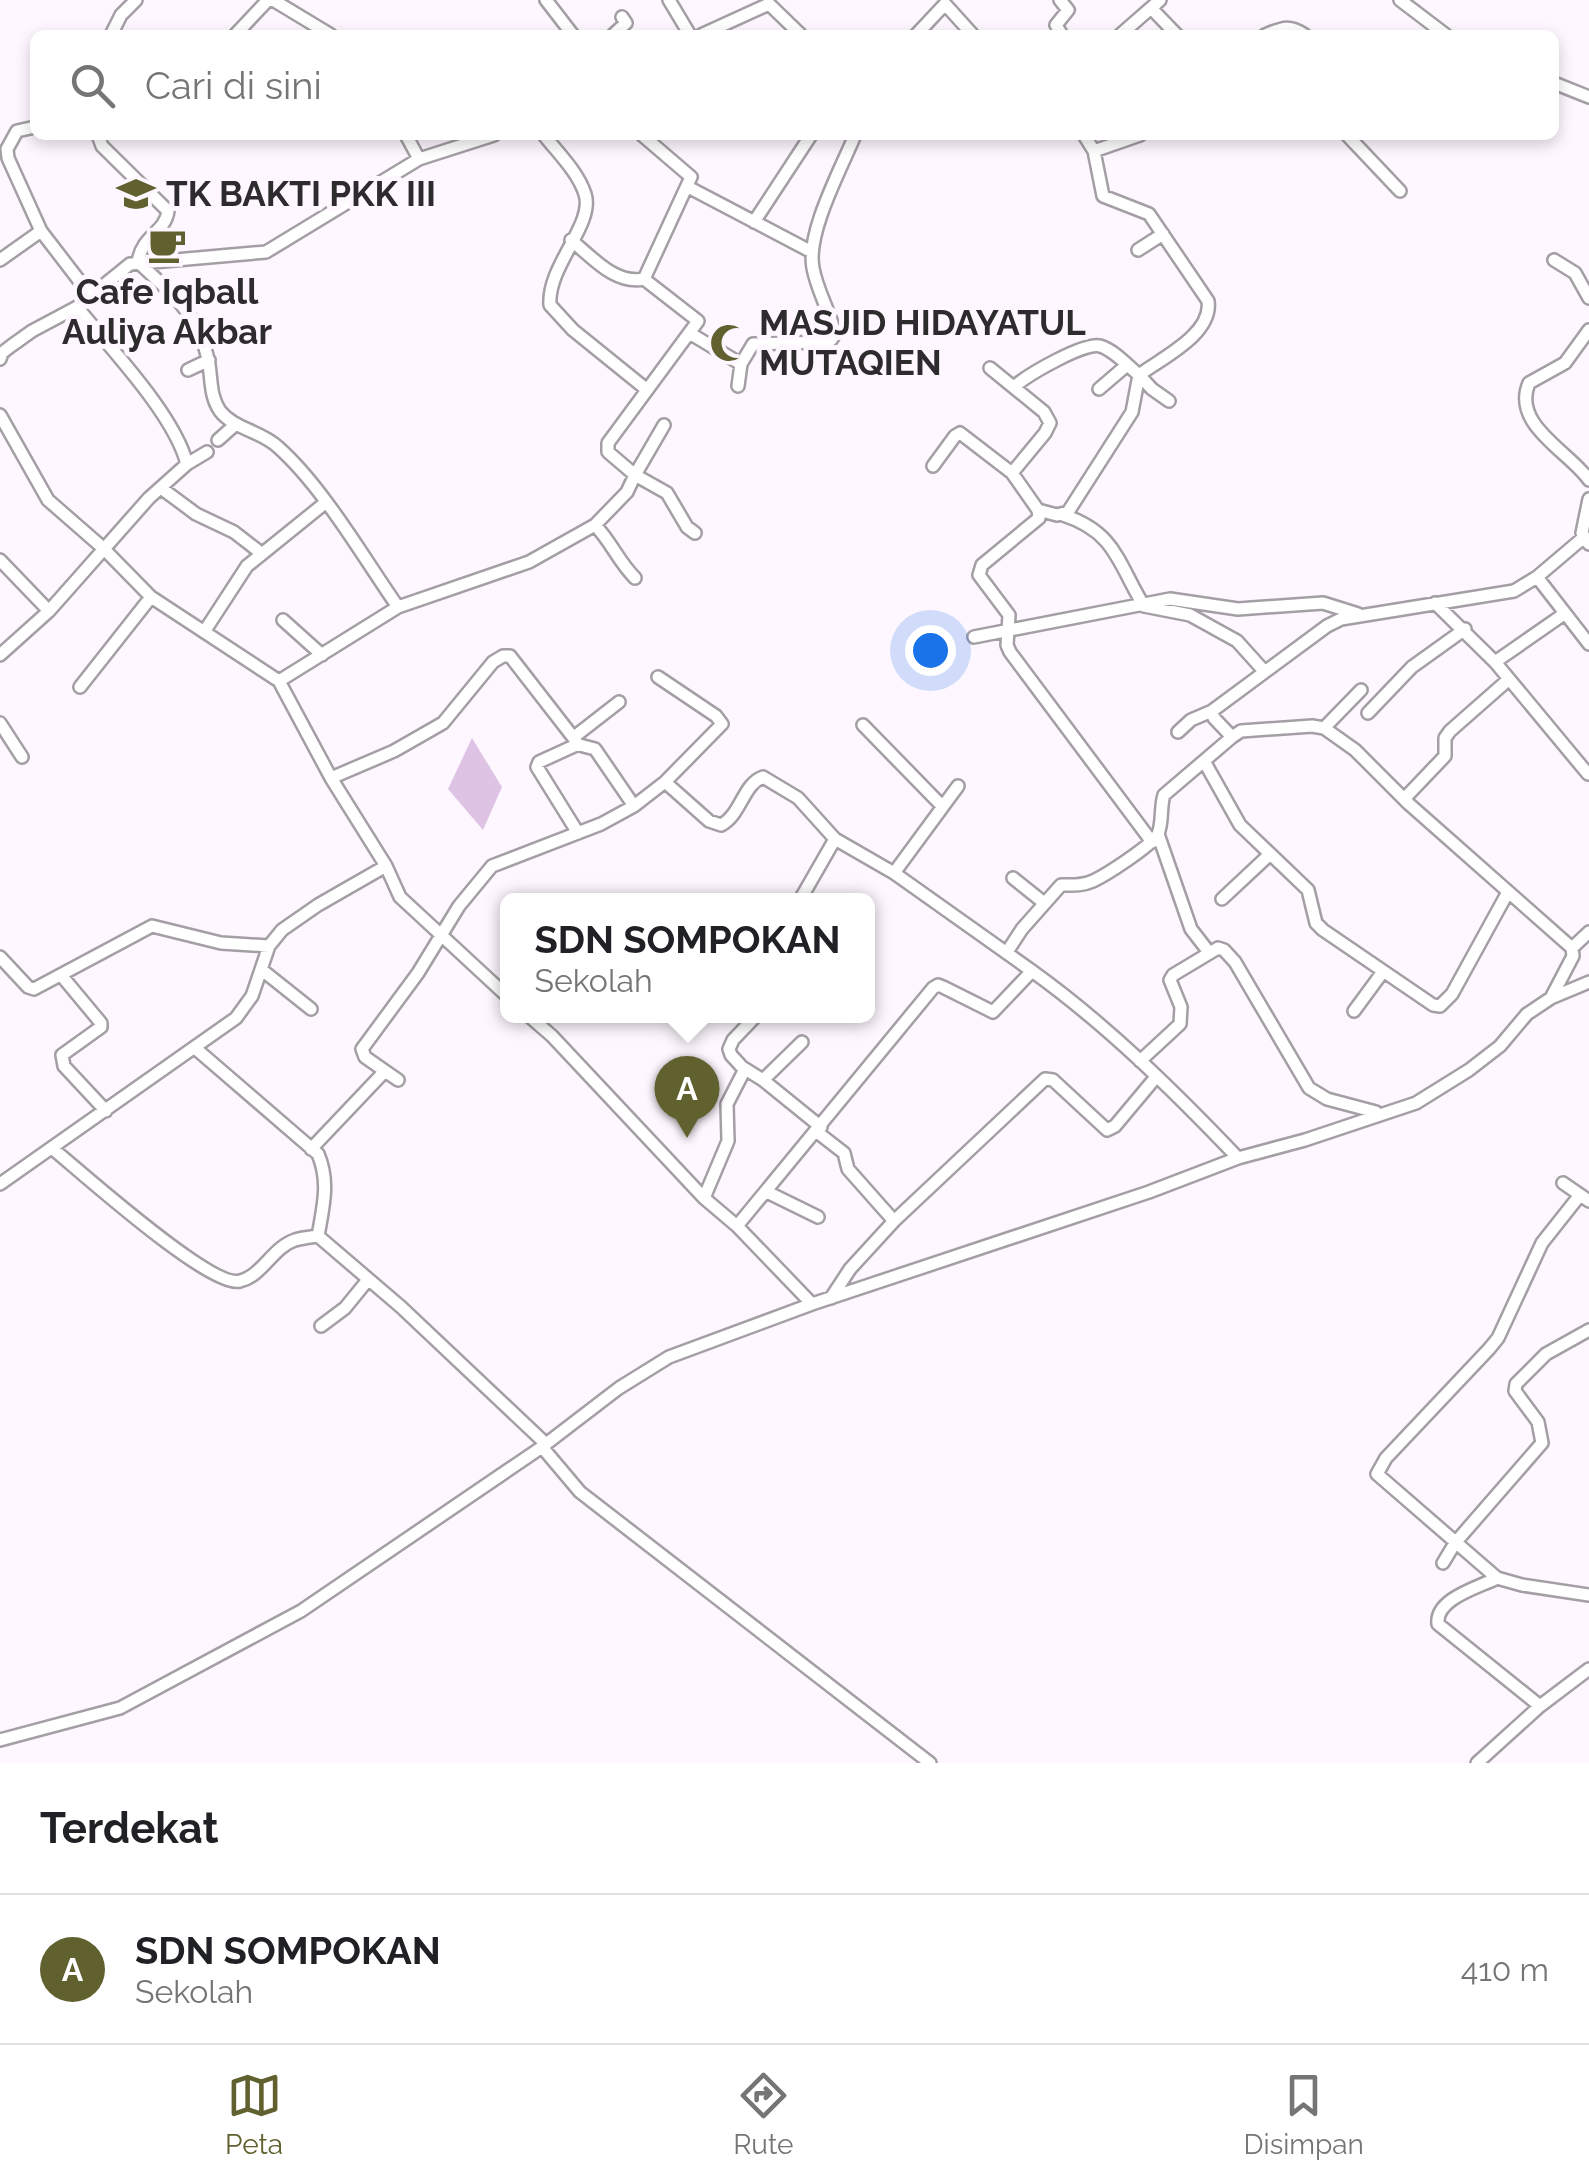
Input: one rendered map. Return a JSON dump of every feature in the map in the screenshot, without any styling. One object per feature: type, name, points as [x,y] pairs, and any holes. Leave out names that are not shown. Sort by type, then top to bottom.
[{"type":"street","points":[[114,30],[136,0]]},
{"type":"street","points":[[240,30],[270,0],[322,30]]},
{"type":"street","points":[[669,0],[687,30]]},
{"type":"street","points":[[1059,30],[1056,25],[1068,10],[1060,0]]},
{"type":"street","points":[[1400,0],[1439,30]]},
{"type":"street","points":[[548,2],[570,30]]},
{"type":"street","points":[[717,30],[770,2],[796,30]]},
{"type":"street","points":[[921,30],[946,2],[969,30]]},
{"type":"street","points":[[1126,30],[1156,4],[1174,30]]},
{"type":"street","points":[[618,30],[626,23],[622,17]]},
{"type":"street","points":[[1559,85],[1589,97]]},
{"type":"street","points":[[30,128],[17,131],[11,139],[8,158],[42,232],[91,296]]},
{"type":"street","points":[[100,140],[168,211],[164,225],[143,243],[138,262]]},
{"type":"street","points":[[409,140],[419,159]]},
{"type":"street","points":[[0,359],[2,353],[32,331],[77,307],[138,262],[266,252],[280,247],[419,159],[478,140]]},
{"type":"street","points":[[547,140],[585,194],[586,209],[552,280],[550,305],[573,330],[646,389]]},
{"type":"street","points":[[644,279],[662,234],[688,187],[690,174],[648,140]]},
{"type":"street","points":[[754,222],[808,140]]},
{"type":"street","points":[[738,386],[741,364],[748,348],[756,343],[822,342],[835,334],[814,272],[812,252],[853,140]]},
{"type":"street","points":[[1063,515],[1096,472],[1132,412],[1139,375],[1200,329],[1210,312],[1208,301],[1142,208],[1103,196],[1094,152],[1087,140]]},
{"type":"street","points":[[1094,152],[1126,140]]},
{"type":"street","points":[[1352,140],[1400,191]]},
{"type":"street","points":[[688,187],[812,252]]},
{"type":"street","points":[[0,260],[42,232]]},
{"type":"street","points":[[1138,250],[1163,234]]},
{"type":"street","points":[[571,240],[616,276],[634,281],[644,279],[698,323],[646,389],[607,448],[635,475],[667,493],[687,527],[695,532]]},
{"type":"street","points":[[1554,260],[1576,273],[1589,298]]},
{"type":"street","points":[[138,262],[190,312],[208,360],[217,407],[236,424],[280,448],[325,503],[398,607]]},
{"type":"street","points":[[77,307],[148,396],[178,442],[187,464]]},
{"type":"street","points":[[1589,330],[1565,364],[1535,377],[1526,390],[1536,427],[1589,480]]},
{"type":"street","points":[[691,334],[741,364]]},
{"type":"street","points":[[1014,386],[1088,346],[1103,347],[1169,401]]},
{"type":"street","points":[[188,370],[208,360]]},
{"type":"street","points":[[1099,389],[1127,365]]},
{"type":"street","points":[[990,368],[1044,412],[1050,423],[1012,473]]},
{"type":"street","points":[[0,415],[48,500],[151,597],[279,681],[330,778],[386,866],[400,896],[500,990]]},
{"type":"street","points":[[218,440],[236,424]]},
{"type":"street","points":[[279,681],[398,607],[529,562],[596,525],[627,492],[664,425]]},
{"type":"street","points":[[933,466],[960,433],[1012,473],[1038,510],[1036,524],[978,569],[978,575],[1009,615],[1010,652],[1155,838],[1191,929],[1208,950]]},
{"type":"street","points":[[0,654],[49,611],[161,488],[206,452]]},
{"type":"street","points":[[161,488],[261,553]]},
{"type":"street","points":[[1178,732],[1327,626],[1358,614],[1514,591],[1586,541],[1582,525],[1589,499]]},
{"type":"street","points":[[204,632],[239,576],[261,553],[325,503]]},
{"type":"street","points":[[1038,510],[1082,521],[1106,538],[1147,608],[1190,615],[1237,641],[1264,671]]},
{"type":"street","points":[[596,525],[615,546],[618,560],[635,578]]},
{"type":"street","points":[[0,560],[49,611]]},
{"type":"street","points":[[1537,577],[1589,644]]},
{"type":"street","points":[[80,687],[151,597]]},
{"type":"street","points":[[974,637],[1170,599],[1238,610],[1323,603],[1358,614]]},
{"type":"street","points":[[1436,603],[1495,662],[1589,774]]},
{"type":"street","points":[[1495,662],[1564,614]]},
{"type":"street","points":[[283,620],[322,655]]},
{"type":"street","points":[[1368,712],[1412,667],[1465,629]]},
{"type":"street","points":[[330,778],[443,723],[473,684],[503,656],[516,660],[575,740],[596,748],[634,806]]},
{"type":"street","points":[[398,1080],[365,1057],[362,1050],[418,974],[440,934],[492,866],[634,806],[665,782],[722,724],[658,677]]},
{"type":"street","points":[[1404,799],[1445,756],[1445,738],[1450,731],[1508,680]]},
{"type":"street","points":[[1324,728],[1361,690]]},
{"type":"street","points":[[578,832],[537,767],[619,702]]},
{"type":"street","points":[[1212,711],[1232,737]]},
{"type":"street","points":[[0,723],[22,757]]},
{"type":"street","points":[[864,725],[942,806]]},
{"type":"street","points":[[1007,952],[1061,885],[1094,880],[1155,838],[1164,795],[1232,737],[1272,728],[1324,728],[1354,750],[1572,948],[1573,956],[1552,998]]},
{"type":"street","points":[[1204,761],[1240,825],[1308,890],[1316,922],[1323,930],[1433,1006],[1440,1006],[1452,994],[1508,892]]},
{"type":"street","points":[[665,782],[709,821],[721,826],[730,820],[753,782],[763,777],[798,798],[835,839],[894,873],[1076,1003],[1238,1158]]},
{"type":"street","points":[[894,873],[958,786]]},
{"type":"street","points":[[804,893],[835,839]]},
{"type":"street","points":[[1222,899],[1268,855]]},
{"type":"street","points":[[0,1184],[236,1018],[252,996],[269,946],[292,922],[386,866]]},
{"type":"street","points":[[1013,878],[1044,902]]},
{"type":"street","points":[[0,958],[34,989],[152,926],[221,943],[269,946]]},
{"type":"street","points":[[1572,948],[1589,932]]},
{"type":"street","points":[[1140,1061],[1180,1024],[1180,1007],[1170,980],[1173,974],[1208,950],[1218,948],[1231,955],[1309,1088],[1337,1102],[1380,1112]]},
{"type":"street","points":[[262,970],[312,1009]]},
{"type":"street","points":[[738,1226],[934,988],[938,985],[993,1012],[1032,971]]},
{"type":"street","points":[[1354,1010],[1382,973]]},
{"type":"street","points":[[60,976],[101,1023],[101,1028],[62,1055],[64,1066],[106,1111]]},
{"type":"street","points":[[0,1740],[120,1708],[302,1611],[669,1357],[1238,1158],[1416,1102],[1447,1085],[1500,1046],[1527,1014],[1589,982]]},
{"type":"street","points":[[536,1023],[812,1304]]},
{"type":"street","points":[[750,1023],[730,1049],[734,1060],[763,1080],[844,1153],[848,1169],[894,1221]]},
{"type":"street","points":[[763,1080],[802,1042]]},
{"type":"street","points":[[195,1048],[318,1154],[326,1173],[318,1236]]},
{"type":"street","points":[[704,1198],[728,1142],[727,1104],[746,1070]]},
{"type":"street","points":[[311,1148],[385,1071]]},
{"type":"street","points":[[832,1298],[850,1270],[894,1221],[1045,1079],[1060,1086],[1107,1130],[1115,1126],[1156,1078]]},
{"type":"street","points":[[53,1148],[171,1245],[229,1282],[242,1282],[292,1240],[318,1236]]},
{"type":"street","points":[[1563,1183],[1584,1198],[1542,1244],[1489,1350],[1378,1466],[1377,1474],[1497,1578],[1522,1586],[1589,1595]]},
{"type":"street","points":[[767,1192],[818,1217]]},
{"type":"street","points":[[318,1236],[401,1307],[544,1445],[580,1492],[930,1763]]},
{"type":"street","points":[[321,1326],[345,1308],[366,1281]]},
{"type":"street","points":[[1443,1563],[1454,1543],[1542,1443],[1538,1422],[1515,1390],[1520,1377],[1546,1354],[1589,1330]]},
{"type":"street","points":[[1497,1578],[1441,1606],[1438,1624],[1540,1706]]},
{"type":"street","points":[[1477,1763],[1540,1706],[1589,1669]]},
{"type":"shaded area","points":[[472,738],[502,787],[483,830],[448,789]]},
{"type":"place","name":"TK BAKTI PKK III","points":[[136,194]]},
{"type":"place","name":"Cafe Iqball Auliya Akbar","points":[[167,245]]},
{"type":"place","name":"MASJID HIDAYATUL MUTAQIEN","points":[[729,343]]},
{"type":"place","name":"SDN SOMPOKAN","points":[[687,1138]]}]
